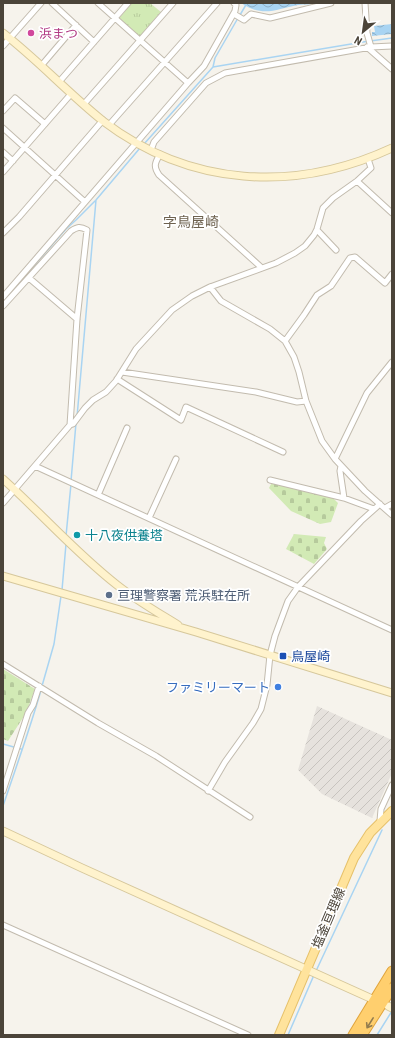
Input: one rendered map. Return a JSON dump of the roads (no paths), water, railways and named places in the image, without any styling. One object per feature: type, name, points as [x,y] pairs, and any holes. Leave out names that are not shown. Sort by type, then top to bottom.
[{"type":"highway","points":[[352,1035],[392,971]]},
{"type":"highway","points":[[362,1035],[392,988]]},
{"type":"main road","name":"塩釜亘理線","points":[[279,1035],[308,970],[354,858],[361,846],[380,822],[392,811]]},
{"type":"street","points":[[3,46],[41,3]]},
{"type":"street","points":[[52,3],[94,42]]},
{"type":"street","points":[[98,3],[188,82]]},
{"type":"street","points":[[58,82],[128,3]]},
{"type":"street","points":[[84,104],[173,3]]},
{"type":"street","points":[[3,233],[106,122],[165,62],[217,3]]},
{"type":"street","points":[[3,297],[138,143],[188,82],[204,66],[234,14],[236,6],[234,3]]},
{"type":"street","points":[[234,14],[244,20],[251,14],[270,18],[331,3]]},
{"type":"street","points":[[365,3],[369,46],[392,69]]},
{"type":"street","points":[[41,66],[76,25]]},
{"type":"street","points":[[3,33],[71,94],[106,122],[149,149],[204,170],[253,177],[309,174],[338,168],[368,159],[392,148]]},
{"type":"street","points":[[149,149],[206,83],[215,77],[225,73],[369,46],[392,46]]},
{"type":"street","points":[[3,172],[71,94]]},
{"type":"street","points":[[3,111],[15,98],[45,124]]},
{"type":"street","points":[[3,128],[85,202]]},
{"type":"street","points":[[3,152],[13,161]]},
{"type":"street","points":[[160,154],[155,164],[155,169],[158,175],[262,268]]},
{"type":"street","points":[[3,503],[93,400],[106,392],[122,372],[136,349],[172,310],[192,296],[210,287],[276,263],[295,253],[310,241],[317,230],[323,208],[333,198],[357,181],[371,168],[368,159]]},
{"type":"street","points":[[357,181],[392,212]]},
{"type":"street","points":[[3,306],[71,231],[78,227],[82,227],[87,230],[77,319],[72,424]]},
{"type":"street","points":[[317,230],[336,250]]},
{"type":"street","points":[[285,341],[317,296],[331,286],[350,258],[356,257],[385,283],[392,274]]},
{"type":"street","points":[[28,278],[77,319]]},
{"type":"street","points":[[210,287],[220,301],[270,329],[285,341],[294,357],[306,401],[322,441],[334,459],[365,491],[392,515]]},
{"type":"street","points":[[334,459],[367,392],[392,362]]},
{"type":"street","points":[[122,372],[256,392],[297,402],[306,401]]},
{"type":"street","points":[[117,379],[181,420],[186,407],[283,452]]},
{"type":"street","points":[[98,495],[127,428]]},
{"type":"street","points":[[149,518],[176,459]]},
{"type":"street","points":[[35,466],[392,630]]},
{"type":"street","points":[[341,466],[340,472],[344,498]]},
{"type":"street","points":[[3,480],[117,585],[140,602],[185,629]]},
{"type":"street","points":[[270,480],[344,498],[374,509]]},
{"type":"street","points":[[208,790],[261,709],[267,685],[270,655],[288,601],[298,587],[362,520],[380,504]]},
{"type":"street","points":[[385,508],[392,504]]},
{"type":"street","points":[[3,576],[185,629],[392,692]]},
{"type":"street","points":[[3,664],[156,756],[250,817]]},
{"type":"street","points":[[3,791],[17,746],[41,688]]},
{"type":"street","points":[[380,822],[381,809],[392,785]]},
{"type":"street","points":[[3,831],[68,862],[370,998]]},
{"type":"street","points":[[3,925],[248,1035]]},
{"type":"water","points":[[241,3],[317,3],[263,11],[249,8]]},
{"type":"water","points":[[392,24],[392,34],[372,36],[372,32],[375,32],[374,26]]},
{"type":"waterway","points":[[240,15],[247,3]]},
{"type":"waterway","points":[[144,144],[213,67],[215,58],[238,18]]},
{"type":"waterway","points":[[213,67],[392,38]]},
{"type":"waterway","points":[[77,417],[96,200],[140,148]]},
{"type":"waterway","points":[[3,301],[66,229],[95,201]]},
{"type":"waterway","points":[[71,481],[76,423]]},
{"type":"waterway","points":[[66,536],[71,484]]},
{"type":"waterway","points":[[62,590],[66,544]]},
{"type":"waterway","points":[[42,686],[54,644],[61,596]]},
{"type":"waterway","points":[[3,806],[28,734],[41,690]]},
{"type":"waterway","points":[[3,744],[21,749]]},
{"type":"waterway","points":[[316,971],[382,830]]},
{"type":"waterway","points":[[288,1035],[314,975]]},
{"type":"waterway","points":[[377,1035],[392,1011]]},
{"type":"place","name":"浜まつ","points":[[31,33]]},
{"type":"place","name":"十八夜供養塔","points":[[77,535]]},
{"type":"place","name":"亘理警察署 荒浜駐在所","points":[[109,595]]},
{"type":"place","name":"鳥屋崎","points":[[283,656]]},
{"type":"place","name":"ファミリーマート","points":[[278,687]]},
{"type":"district","name":"字鳥屋崎","points":[[191,222]]}]
